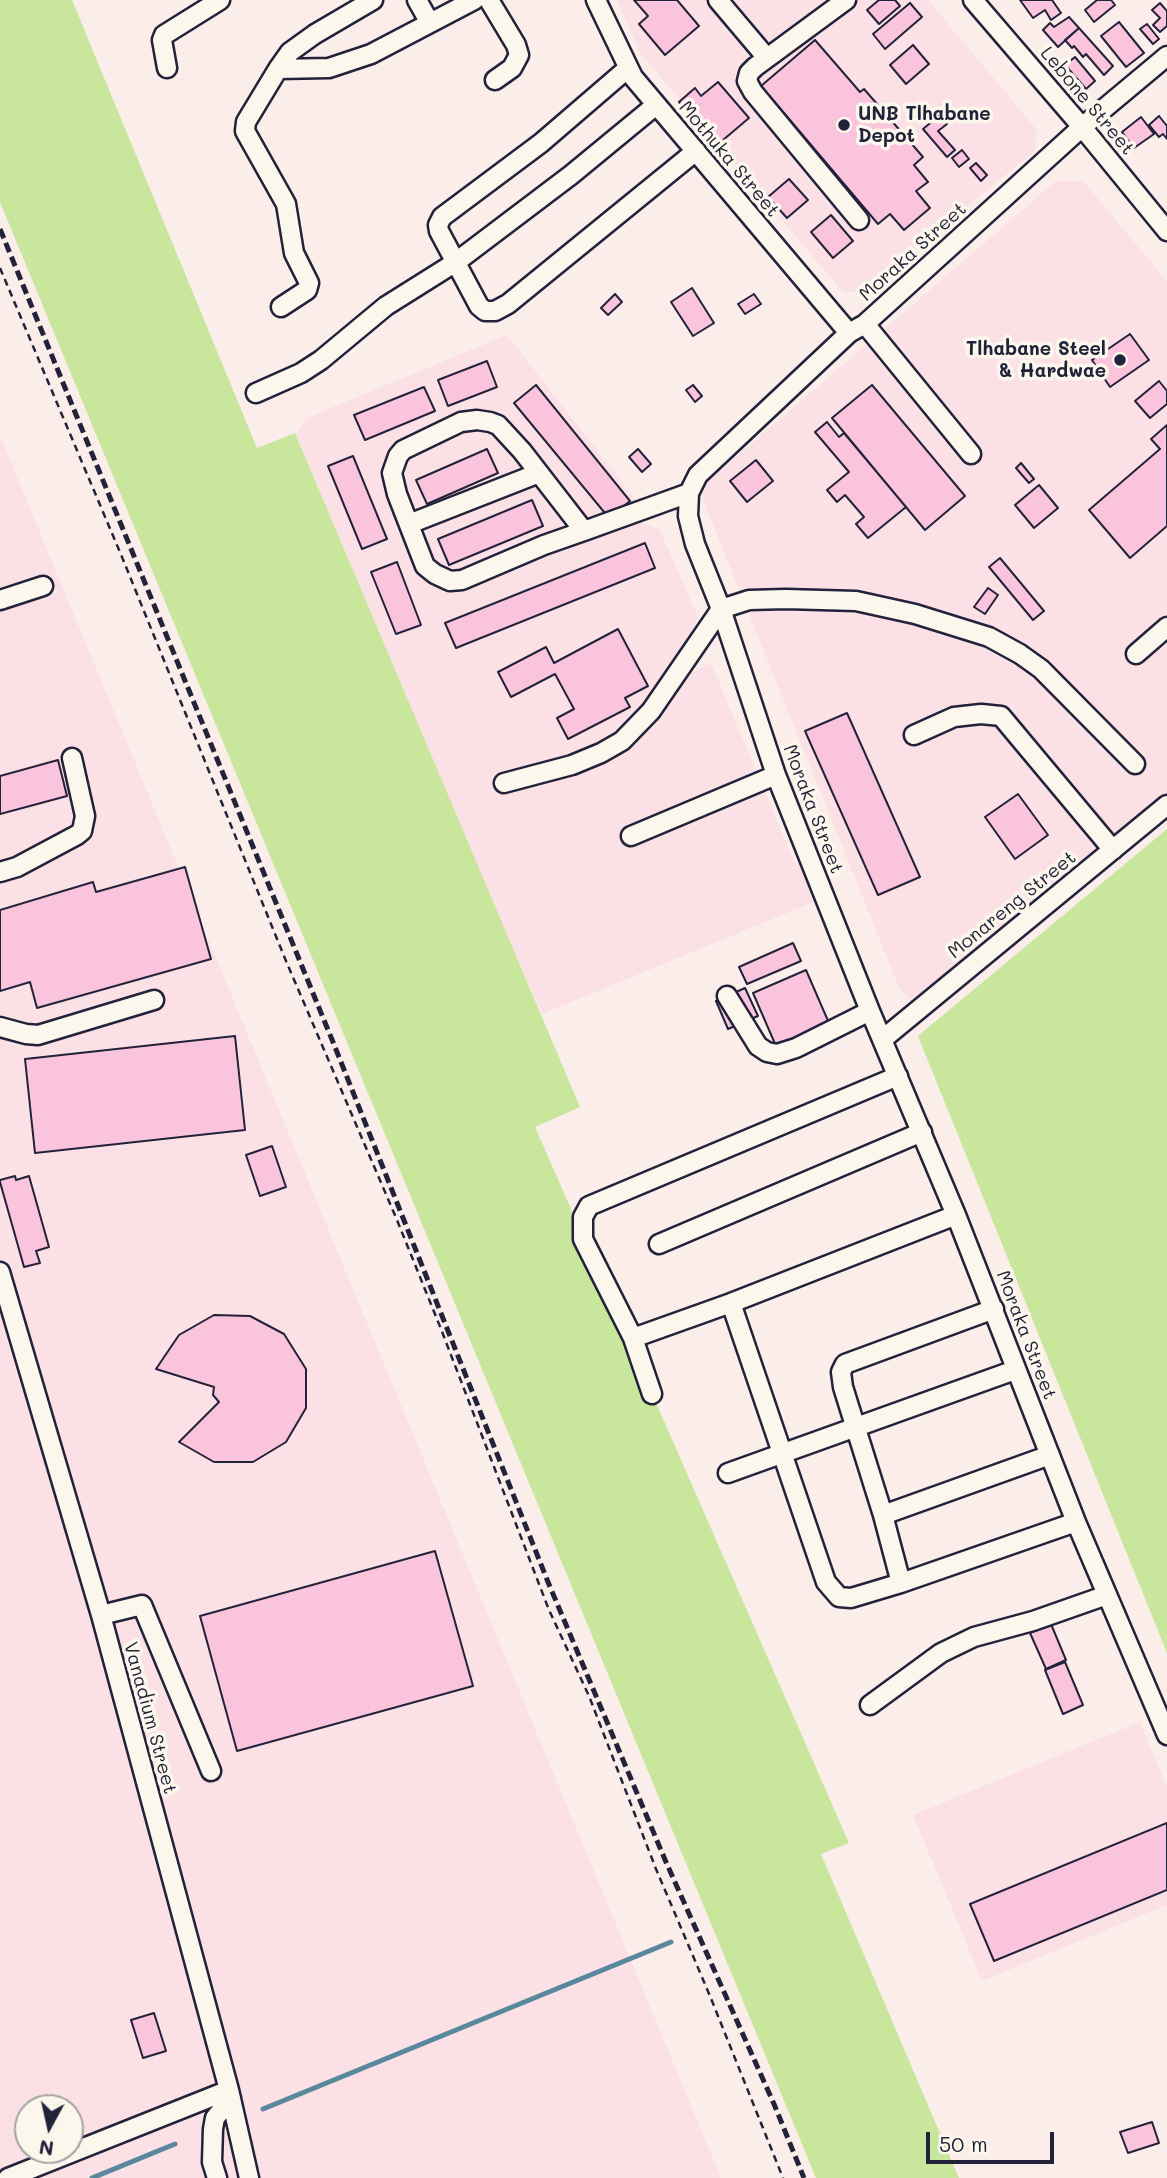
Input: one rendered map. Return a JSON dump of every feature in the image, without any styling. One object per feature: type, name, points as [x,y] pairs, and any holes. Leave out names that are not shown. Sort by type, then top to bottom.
[{"type":"street","points":[[167,68],[162,40],[164,35],[220,0]]},
{"type":"street","points":[[281,307],[307,290],[309,283],[294,253],[286,204],[245,131],[246,122],[290,52],[373,0]]},
{"type":"street","points":[[417,0],[430,23]]},
{"type":"street","points":[[278,69],[329,68],[371,54],[474,0]]},
{"type":"street","points":[[489,0],[516,45],[519,55],[512,68],[495,80]]},
{"type":"street","name":"Mothuka Street","points":[[596,0],[628,69],[656,105],[971,454]]},
{"type":"street","points":[[718,0],[767,58]]},
{"type":"street","points":[[846,0],[767,58],[749,73],[747,81],[749,87],[859,220]]},
{"type":"street","name":"Lebone Street","points":[[973,0],[1167,231]]},
{"type":"street","name":"Moraka Street","points":[[1167,56],[1082,127],[857,328],[698,475],[689,493],[688,516],[695,544],[776,775],[870,1011],[994,1309],[1015,1370],[1076,1522],[1167,1735]]},
{"type":"street","points":[[628,69],[541,143],[442,216],[439,231],[479,306],[485,311],[495,311],[508,304],[695,151]]},
{"type":"street","points":[[256,393],[301,373],[321,360],[386,306],[456,262],[571,175],[656,105]]},
{"type":"street","points":[[584,531],[498,425],[490,422],[461,422],[411,445],[398,456],[392,473],[425,566],[450,581],[462,580],[544,545],[584,531],[689,493]]},
{"type":"street","points":[[409,524],[539,473]]},
{"type":"street","points":[[0,600],[43,586]]},
{"type":"street","points":[[504,783],[572,765],[622,741],[651,710],[720,609],[748,600],[786,598],[856,601],[915,614],[989,637],[1041,669],[1135,764]]},
{"type":"street","points":[[1136,654],[1167,626]]},
{"type":"street","points":[[915,734],[954,717],[981,714],[1001,716],[1112,849]]},
{"type":"street","points":[[0,872],[17,867],[82,831],[85,816],[72,758]]},
{"type":"street","points":[[631,836],[776,775]]},
{"type":"street","name":"Monareng Street","points":[[883,1039],[1167,805]]},
{"type":"street","points":[[727,996],[758,1046],[777,1054],[796,1048],[870,1011]]},
{"type":"street","points":[[0,1027],[38,1035],[154,1000]]},
{"type":"street","points":[[652,1395],[634,1338],[583,1239],[583,1217],[589,1206],[898,1076]]},
{"type":"street","points":[[659,1244],[922,1132]]},
{"type":"street","points":[[634,1338],[956,1215]]},
{"type":"street","name":"Vanadium Street","points":[[0,1272],[101,1615],[230,2094],[249,2178]]},
{"type":"street","points":[[731,1303],[826,1582],[839,1597],[850,1598],[901,1583],[1076,1522]]},
{"type":"street","points":[[901,1583],[841,1372],[845,1364],[994,1309]]},
{"type":"street","points":[[728,1473],[1015,1370]]},
{"type":"street","points":[[883,1515],[1050,1455]]},
{"type":"street","points":[[870,1705],[941,1653],[974,1637],[1033,1621],[1107,1595]]},
{"type":"street","points":[[101,1615],[142,1605],[211,1771]]},
{"type":"street","points":[[8,2178],[230,2094]]},
{"type":"street","points":[[217,2178],[212,2162],[213,2129],[215,2118],[230,2094]]},
{"type":"path","points":[[0,268],[122,557],[286,961],[442,1329],[539,1585],[589,1696],[656,1869],[783,2178]]},
{"type":"shaded area","points":[[617,0],[928,0],[1037,130],[1035,151],[863,292],[843,292],[640,53]]},
{"type":"shaded area","points":[[1056,181],[1083,181],[1167,281],[1167,794],[916,1003],[900,990],[702,497],[706,483]]},
{"type":"shaded area","points":[[507,335],[633,496],[643,523],[660,530],[698,617],[680,654],[690,673],[711,663],[795,864],[801,863],[816,901],[542,1014],[482,878],[296,434],[309,417]]},
{"type":"shaded area","points":[[0,436],[721,2178],[0,2178]]},
{"type":"shaded area","points":[[1140,1722],[1167,1787],[1167,1905],[982,1981],[913,1815]]},
{"type":"green space","points":[[0,0],[72,0],[257,448],[295,433],[580,1107],[535,1127],[849,1843],[821,1854],[959,2178],[816,2178],[0,202]]},
{"type":"green space","points":[[1167,829],[1167,1653],[918,1036]]},
{"type":"building","points":[[634,0],[677,0],[699,26],[665,55],[639,24],[648,16]]},
{"type":"building","points":[[879,0],[895,0],[900,6],[879,24],[867,10]]},
{"type":"building","points":[[1020,0],[1052,0],[1061,13],[1051,20],[1045,10],[1033,18]]},
{"type":"building","points":[[1097,0],[1111,0],[1115,5],[1094,22],[1085,10]]},
{"type":"building","points":[[910,3],[922,17],[885,49],[873,34]]},
{"type":"building","points":[[1160,3],[1167,11],[1167,26],[1160,32],[1153,25],[1160,18],[1152,10]]},
{"type":"building","points":[[1069,17],[1079,28],[1058,47],[1043,30],[1050,23],[1054,27]]},
{"type":"building","points":[[1119,22],[1144,53],[1126,67],[1101,36]]},
{"type":"building","points":[[1147,24],[1159,39],[1153,44],[1140,29]]},
{"type":"building","points":[[1079,28],[1113,66],[1104,75],[1086,54],[1083,57],[1065,40]]},
{"type":"building","name":"UNB Tlhabane Depot","points":[[815,40],[860,92],[864,89],[923,157],[914,165],[928,182],[916,191],[930,208],[904,230],[890,214],[878,224],[761,86]]},
{"type":"building","points":[[913,45],[929,64],[906,84],[890,65]]},
{"type":"building","points":[[1075,57],[1095,81],[1086,89],[1065,65]]},
{"type":"building","points":[[718,82],[749,118],[716,146],[679,102],[695,88],[701,96]]},
{"type":"building","points":[[940,115],[947,124],[938,131],[955,150],[947,157],[923,129]]},
{"type":"building","points":[[1159,116],[1167,126],[1167,139],[1163,134],[1159,137],[1149,125]]},
{"type":"building","points":[[1141,117],[1154,134],[1134,148],[1122,132]]},
{"type":"building","points":[[962,150],[969,159],[959,167],[952,158]]},
{"type":"building","points":[[976,163],[987,175],[981,181],[970,168]]},
{"type":"building","points":[[789,179],[808,200],[787,218],[768,197]]},
{"type":"building","points":[[831,215],[853,241],[833,258],[811,232]]},
{"type":"building","points":[[692,288],[714,323],[693,336],[671,302]]},
{"type":"building","points":[[615,294],[622,302],[608,315],[601,308]]},
{"type":"building","points":[[754,294],[761,304],[745,314],[738,304]]},
{"type":"building","points":[[1130,334],[1149,360],[1110,387],[1092,360]]},
{"type":"building","points":[[487,361],[497,387],[448,406],[438,380]]},
{"type":"building","points":[[1159,381],[1167,391],[1167,404],[1150,418],[1135,401]]},
{"type":"building","points":[[536,385],[630,501],[609,518],[514,403]]},
{"type":"building","points":[[693,385],[702,396],[695,402],[686,390]]},
{"type":"building","points":[[872,385],[965,496],[925,530],[832,418]]},
{"type":"building","points":[[424,387],[435,411],[365,440],[354,415]]},
{"type":"building","points":[[827,422],[839,437],[844,433],[906,507],[868,538],[856,524],[864,517],[845,495],[837,502],[827,490],[849,472],[815,432]]},
{"type":"building","points":[[1167,425],[1167,526],[1130,558],[1089,510],[1160,449],[1151,439]]},
{"type":"building","points":[[487,449],[498,473],[427,504],[416,480]]},
{"type":"building","points":[[638,449],[651,464],[642,472],[629,457]]},
{"type":"building","points":[[353,456],[387,539],[362,549],[328,466]]},
{"type":"building","points":[[756,460],[773,481],[747,502],[730,481]]},
{"type":"building","points":[[1021,463],[1034,479],[1029,483],[1016,468]]},
{"type":"building","points":[[1039,485],[1058,508],[1034,528],[1015,505]]},
{"type":"building","points":[[532,500],[543,526],[449,565],[438,539]]},
{"type":"building","points":[[645,543],[655,568],[456,648],[445,623]]},
{"type":"building","points":[[1000,558],[1044,611],[1033,620],[989,567]]},
{"type":"building","points":[[397,562],[421,625],[396,634],[371,572]]},
{"type":"building","points":[[988,588],[998,595],[985,614],[974,607]]},
{"type":"building","points":[[618,629],[648,686],[625,698],[630,707],[568,739],[557,718],[574,709],[555,674],[511,697],[498,672],[546,647],[554,663]]},
{"type":"building","points":[[847,713],[920,877],[878,895],[805,731]]},
{"type":"building","points":[[58,760],[67,796],[0,814],[0,776]]},
{"type":"building","points":[[1018,794],[1048,835],[1015,859],[985,817]]},
{"type":"building","points":[[185,867],[211,959],[37,1008],[30,982],[0,991],[0,910],[93,882],[96,892]]},
{"type":"building","points":[[793,943],[801,961],[747,984],[739,967]]},
{"type":"building","points":[[806,970],[832,1030],[779,1053],[753,993]]},
{"type":"building","points":[[745,988],[758,1016],[728,1029],[716,1001]]},
{"type":"building","points":[[235,1036],[245,1130],[35,1153],[25,1059]]},
{"type":"building","points":[[272,1146],[286,1187],[260,1196],[246,1155]]},
{"type":"building","points":[[15,1176],[16,1180],[29,1176],[49,1247],[36,1251],[40,1263],[24,1267],[0,1182]]},
{"type":"building","points":[[214,1315],[250,1316],[284,1334],[306,1369],[306,1408],[286,1442],[253,1462],[214,1462],[179,1442],[219,1402],[213,1395],[214,1387],[156,1369],[179,1335]]},
{"type":"building","points":[[435,1551],[473,1686],[237,1751],[200,1616]]},
{"type":"building","points":[[1051,1624],[1066,1660],[1046,1669],[1030,1633]]},
{"type":"building","points":[[1065,1662],[1083,1705],[1063,1714],[1045,1670]]},
{"type":"building","points":[[1167,1823],[1167,1890],[994,1961],[970,1904]]},
{"type":"building","points":[[154,2013],[166,2051],[143,2058],[131,2020]]},
{"type":"building","points":[[1152,2122],[1159,2143],[1128,2153],[1120,2132]]},
{"type":"waterway","points":[[263,2109],[671,1942]]},
{"type":"waterway","points":[[92,2178],[175,2144]]},
{"type":"railway","points":[[0,229],[333,1042],[548,1582],[804,2178]]},
{"type":"place","name":"UNB Tlhabane Depot","points":[[844,125]]},
{"type":"place","name":"Tlhabane Steel & Hardwae","points":[[1120,360]]}]
